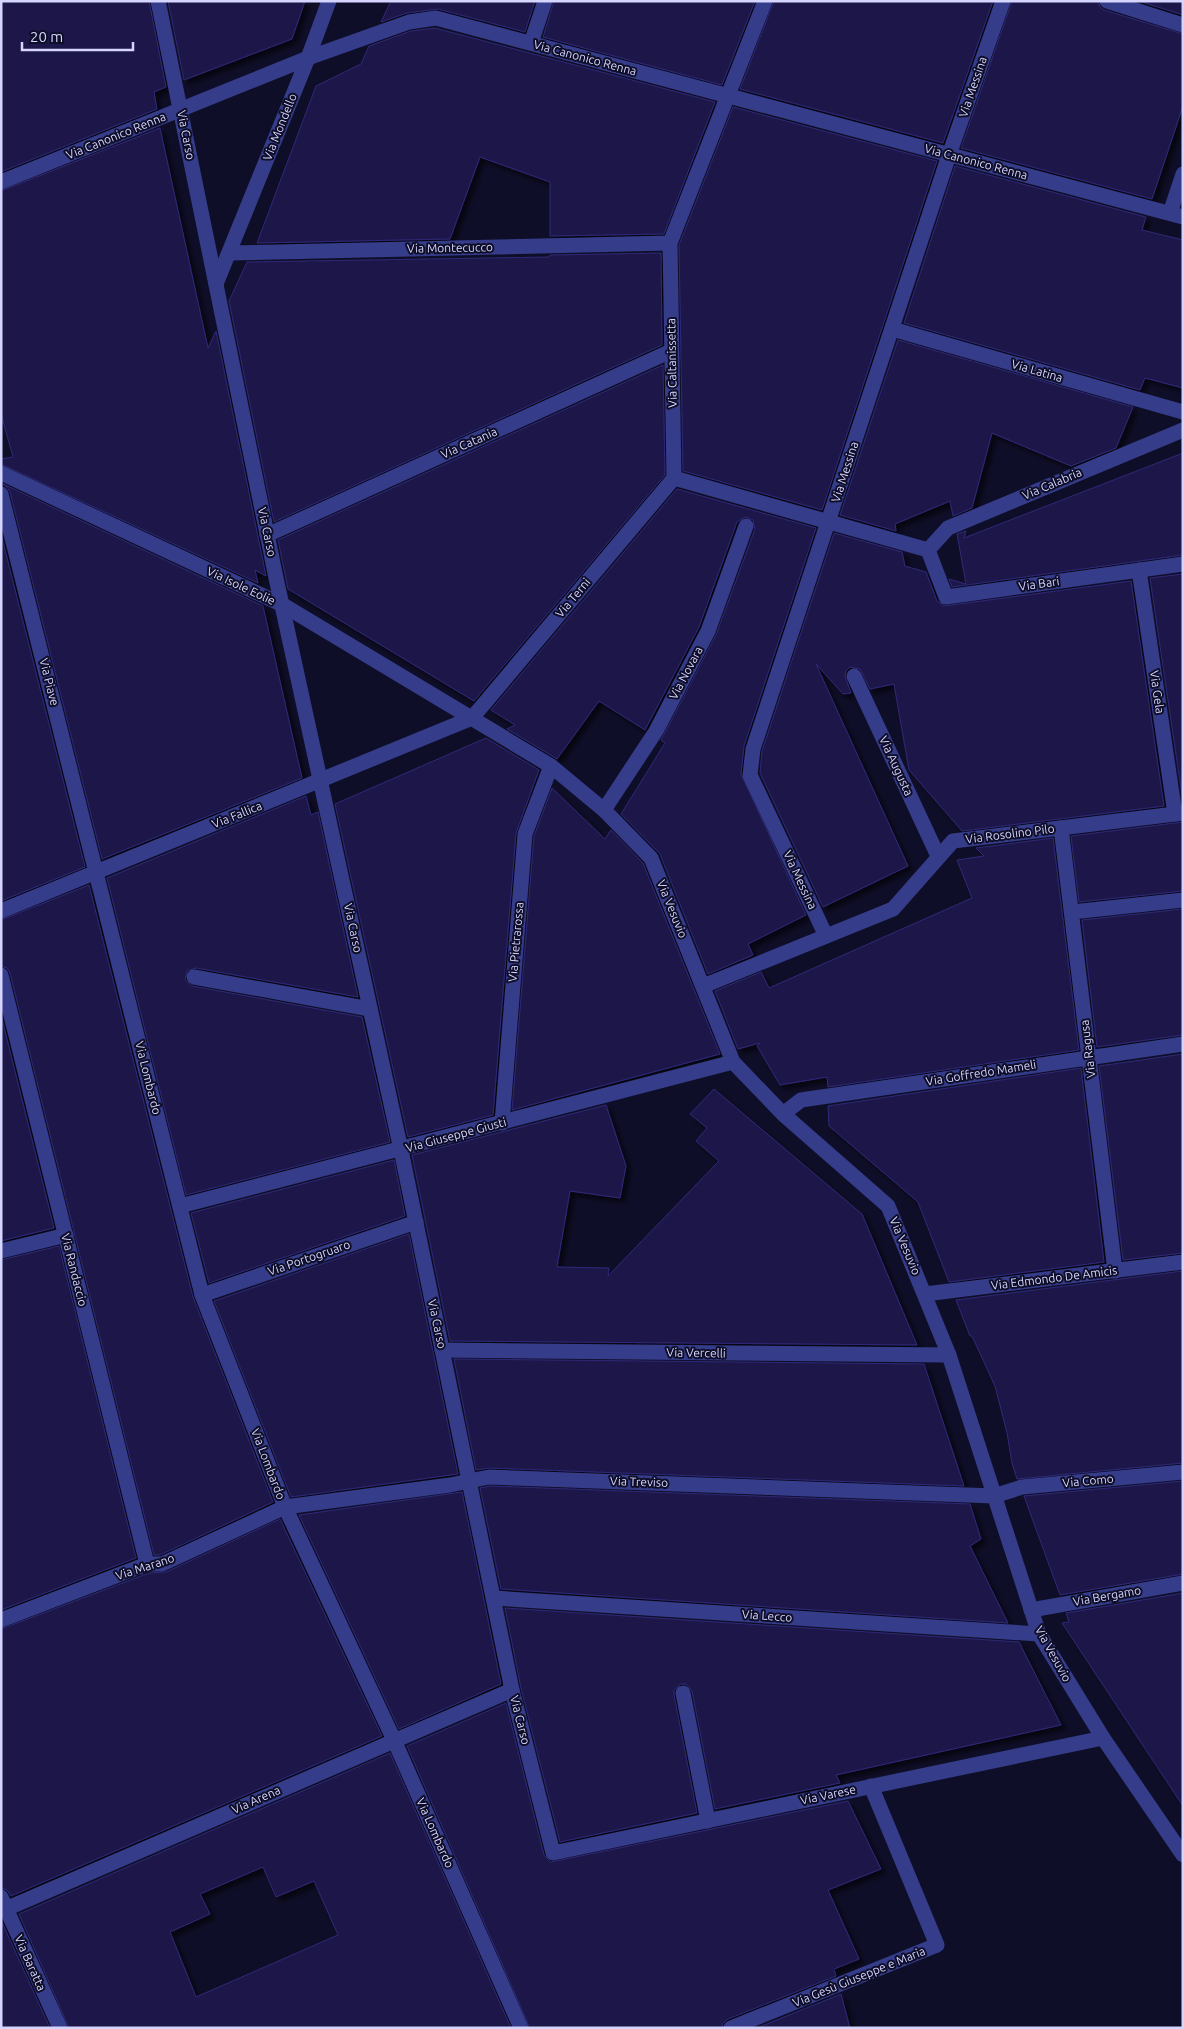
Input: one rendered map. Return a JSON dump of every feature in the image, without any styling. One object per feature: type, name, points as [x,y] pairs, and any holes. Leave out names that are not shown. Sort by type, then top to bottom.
[{"type":"street","name":"Via Carso","points":[[158,1],[283,605],[401,1150],[512,1690],[552,1853]]},
{"type":"street","name":"Via Mondello","points":[[216,284],[308,58],[329,1]]},
{"type":"street","points":[[531,43],[545,1]]},
{"type":"street","name":"Via Caltanissetta","points":[[674,478],[670,242],[765,1]]},
{"type":"street","name":"Via Messina","points":[[826,936],[750,775],[753,749],[949,155],[1003,1]]},
{"type":"street","points":[[1107,1],[1183,25]]},
{"type":"street","name":"Via Canonico Renna","points":[[1,182],[308,58],[409,22],[436,18],[1176,215]]},
{"type":"street","points":[[1176,215],[1183,174]]},
{"type":"street","points":[[206,236],[229,253]]},
{"type":"street","name":"Via Montecucco","points":[[229,253],[670,242]]},
{"type":"street","name":"Via Latina","points":[[892,329],[1183,412]]},
{"type":"street","name":"Via Catania","points":[[268,534],[671,351]]},
{"type":"street","name":"Via Calabria","points":[[928,550],[948,528],[1183,430]]},
{"type":"street","name":"Via Isole Eolie","points":[[1,472],[283,605],[472,718]]},
{"type":"street","points":[[674,478],[928,550]]},
{"type":"street","name":"Via Terni","points":[[472,718],[674,478]]},
{"type":"street","name":"Via Piave","points":[[1,494],[97,871]]},
{"type":"street","name":"Via Novara","points":[[604,810],[656,731],[708,631],[746,526]]},
{"type":"street","name":"Via Bari","points":[[928,550],[946,597],[1183,564]]},
{"type":"street","name":"Via Gela","points":[[1139,570],[1179,813]]},
{"type":"street","name":"Via Augusta","points":[[854,676],[938,856]]},
{"type":"street","name":"Via Vesuvio","points":[[472,718],[551,766],[604,810],[651,858],[732,1062],[784,1114],[888,1206],[949,1355],[1040,1634],[1103,1738],[1183,1855]]},
{"type":"street","name":"Via Fallica","points":[[1,911],[472,718]]},
{"type":"street","name":"Via Pietrarossa","points":[[502,1123],[525,834],[551,766]]},
{"type":"street","name":"Via Rosolino Pilo","points":[[703,986],[893,909],[953,841],[1179,813]]},
{"type":"street","name":"Via Ragusa","points":[[1062,828],[1115,1271]]},
{"type":"street","name":"Via Lombardo","points":[[97,871],[202,1295],[285,1507],[394,1740],[521,2028]]},
{"type":"street","points":[[1072,912],[1183,900]]},
{"type":"street","name":"Via Randaccio","points":[[1,975],[147,1564]]},
{"type":"street","points":[[194,977],[370,1009]]},
{"type":"street","name":"Via Goffredo Mameli","points":[[784,1114],[801,1100],[1089,1056],[1183,1044]]},
{"type":"street","name":"Via Giuseppe Giusti","points":[[180,1206],[401,1150],[732,1062]]},
{"type":"street","name":"Via Portogruaro","points":[[202,1295],[416,1222]]},
{"type":"street","points":[[1,1251],[66,1235]]},
{"type":"street","name":"Via Edmondo De Amicis","points":[[925,1294],[1183,1262]]},
{"type":"street","name":"Via Vercelli","points":[[442,1350],[949,1355]]},
{"type":"street","name":"Via Como","points":[[994,1496],[1022,1487],[1183,1472]]},
{"type":"street","name":"Via Treviso","points":[[285,1507],[450,1485],[490,1476],[994,1496]]},
{"type":"street","name":"Via Marano","points":[[1,1620],[147,1564],[162,1564],[285,1507]]},
{"type":"street","name":"Via Bergamo","points":[[1031,1610],[1183,1583]]},
{"type":"street","name":"Via Lecco","points":[[494,1598],[1040,1634]]},
{"type":"street","name":"Via Arena","points":[[3,1906],[512,1690]]},
{"type":"street","points":[[683,1693],[708,1820]]},
{"type":"street","name":"Via Varese","points":[[552,1853],[1103,1738]]},
{"type":"street","name":"Via Gesù Giuseppe e Maria","points":[[731,2028],[938,1945],[871,1786]]},
{"type":"street","name":"Via Baratta","points":[[3,1906],[60,2028]]},
{"type":"building","points":[[1,1],[149,1],[166,87],[154,92],[157,109],[1,172]]},
{"type":"building","points":[[168,1],[305,1],[292,39],[184,80]]},
{"type":"building","points":[[391,1],[535,1],[525,32],[438,9],[407,13],[381,22]]},
{"type":"building","points":[[554,1],[755,1],[722,85],[543,37]]},
{"type":"building","points":[[774,1],[993,1],[943,143],[740,89]]},
{"type":"building","points":[[1012,1],[1098,1],[1100,7],[1104,10],[1183,34],[1183,106],[1152,199],[961,148]]},
{"type":"building","points":[[1139,1],[1183,1],[1183,15]]},
{"type":"building","points":[[435,28],[715,102],[664,234],[550,236],[550,182],[480,157],[450,239],[257,243],[316,86],[361,64],[369,46],[411,31]]},
{"type":"building","points":[[733,107],[937,161],[822,510],[683,471],[679,245]]},
{"type":"building","points":[[160,128],[208,348],[216,331],[266,576],[255,570],[258,583],[1,464],[1,459],[13,457],[1,414],[1,191]]},
{"type":"building","points":[[955,166],[1146,217],[1142,230],[1183,240],[1183,388],[1145,378],[1140,390],[904,323]]},
{"type":"building","points":[[661,253],[662,345],[274,522],[229,301],[247,262],[549,257],[550,255]]},
{"type":"building","points":[[898,340],[1133,407],[1116,448],[1071,466],[992,433],[972,508],[953,516],[950,501],[895,524],[896,531],[840,515]]},
{"type":"building","points":[[663,365],[665,475],[474,701],[288,589],[278,540]]},
{"type":"building","points":[[1183,453],[1183,555],[952,587],[949,579],[966,584],[957,534],[966,531],[964,538]]},
{"type":"building","points":[[1,483],[263,606],[302,778],[102,859],[10,492]]},
{"type":"building","points":[[677,489],[816,528],[744,746],[741,774],[806,915],[748,944],[753,955],[708,974],[660,854],[621,814],[665,743],[661,740],[716,635],[755,529],[753,520],[745,517],[737,522],[699,627],[645,730],[599,701],[557,759],[507,729],[515,725],[491,710]]},
{"type":"building","points":[[834,533],[902,552],[905,566],[926,572],[937,601],[944,606],[1131,581],[1164,806],[962,831],[909,770],[894,684],[870,689],[860,669],[850,667],[846,671],[845,676],[851,693],[843,694],[816,664],[908,866],[823,907],[760,773],[762,751]]},
{"type":"building","points":[[1,534],[85,867],[1,901]]},
{"type":"building","points":[[1183,574],[1183,802],[1150,578]]},
{"type":"building","points":[[486,738],[539,770],[516,833],[493,1115],[408,1137],[335,804]]},
{"type":"building","points":[[552,788],[605,839],[611,830],[643,863],[720,1054],[512,1110],[534,836]]},
{"type":"building","points":[[306,796],[311,815],[318,812],[358,997],[196,968],[187,971],[185,980],[192,986],[362,1017],[390,1142],[186,1195],[107,878]]},
{"type":"building","points":[[1183,822],[1183,891],[1079,902],[1071,836]]},
{"type":"building","points":[[1053,838],[1079,1050],[828,1087],[827,1077],[780,1085],[757,1046],[760,1043],[738,1049],[715,991],[761,972],[769,988],[972,898],[957,860],[984,856],[976,848]]},
{"type":"building","points":[[89,885],[193,1297],[273,1502],[160,1555],[154,1555],[10,973],[7,968],[1,966],[1,920]]},
{"type":"building","points":[[1183,909],[1183,1035],[1097,1047],[1082,920]]},
{"type":"building","points":[[1,1015],[54,1228],[1,1241]]},
{"type":"building","points":[[1183,1054],[1183,1253],[1123,1260],[1099,1066]]},
{"type":"building","points":[[1081,1068],[1104,1262],[949,1282],[918,1202],[829,1126],[828,1106]]},
{"type":"building","points":[[714,1089],[862,1214],[917,1345],[450,1341],[412,1155],[606,1105],[626,1166],[620,1198],[570,1191],[557,1267],[609,1268],[608,1276],[719,1161],[696,1141],[707,1128],[690,1114]]},
{"type":"building","points":[[394,1160],[405,1216],[209,1283],[191,1213]]},
{"type":"building","points":[[409,1234],[458,1474],[291,1497],[214,1301]]},
{"type":"building","points":[[59,1246],[136,1558],[1,1610],[1,1260]]},
{"type":"building","points":[[1183,1271],[1183,1463],[1017,1479],[995,1386],[972,1336],[970,1336],[956,1300]]},
{"type":"building","points":[[454,1359],[924,1364],[964,1486],[489,1468],[476,1470]]},
{"type":"building","points":[[1183,1481],[1183,1574],[1060,1595],[1024,1496]]},
{"type":"building","points":[[490,1486],[970,1504],[981,1539],[970,1546],[1008,1623],[501,1589],[480,1488]]},
{"type":"building","points":[[462,1492],[501,1684],[399,1729],[299,1515]]},
{"type":"building","points":[[280,1519],[382,1736],[11,1896],[7,1890],[1,1888],[1,1629],[149,1573],[166,1572]]},
{"type":"building","points":[[1183,1593],[1183,1806],[1062,1623],[1069,1622],[1066,1613]]},
{"type":"building","points":[[505,1608],[1019,1642],[1061,1725],[836,1775],[840,1783],[715,1809],[692,1691],[686,1684],[681,1684],[674,1690],[674,1695],[697,1813],[560,1842],[521,1688]]},
{"type":"building","points":[[506,1703],[544,1855],[551,1862],[848,1801],[881,1869],[828,1890],[859,1959],[834,1969],[836,1976],[728,2019],[723,2023],[722,2028],[530,2028],[407,1746]]},
{"type":"building","points":[[390,1753],[511,2028],[69,2028],[19,1914]],"holes":[[[263,1867],[276,1897],[314,1881],[338,1935],[196,1997],[170,1932],[210,1914],[200,1894]]]},
{"type":"building","points":[[1,1920],[50,2028],[1,2028]]},
{"type":"building","points":[[841,1994],[850,2028],[757,2028]]}]
